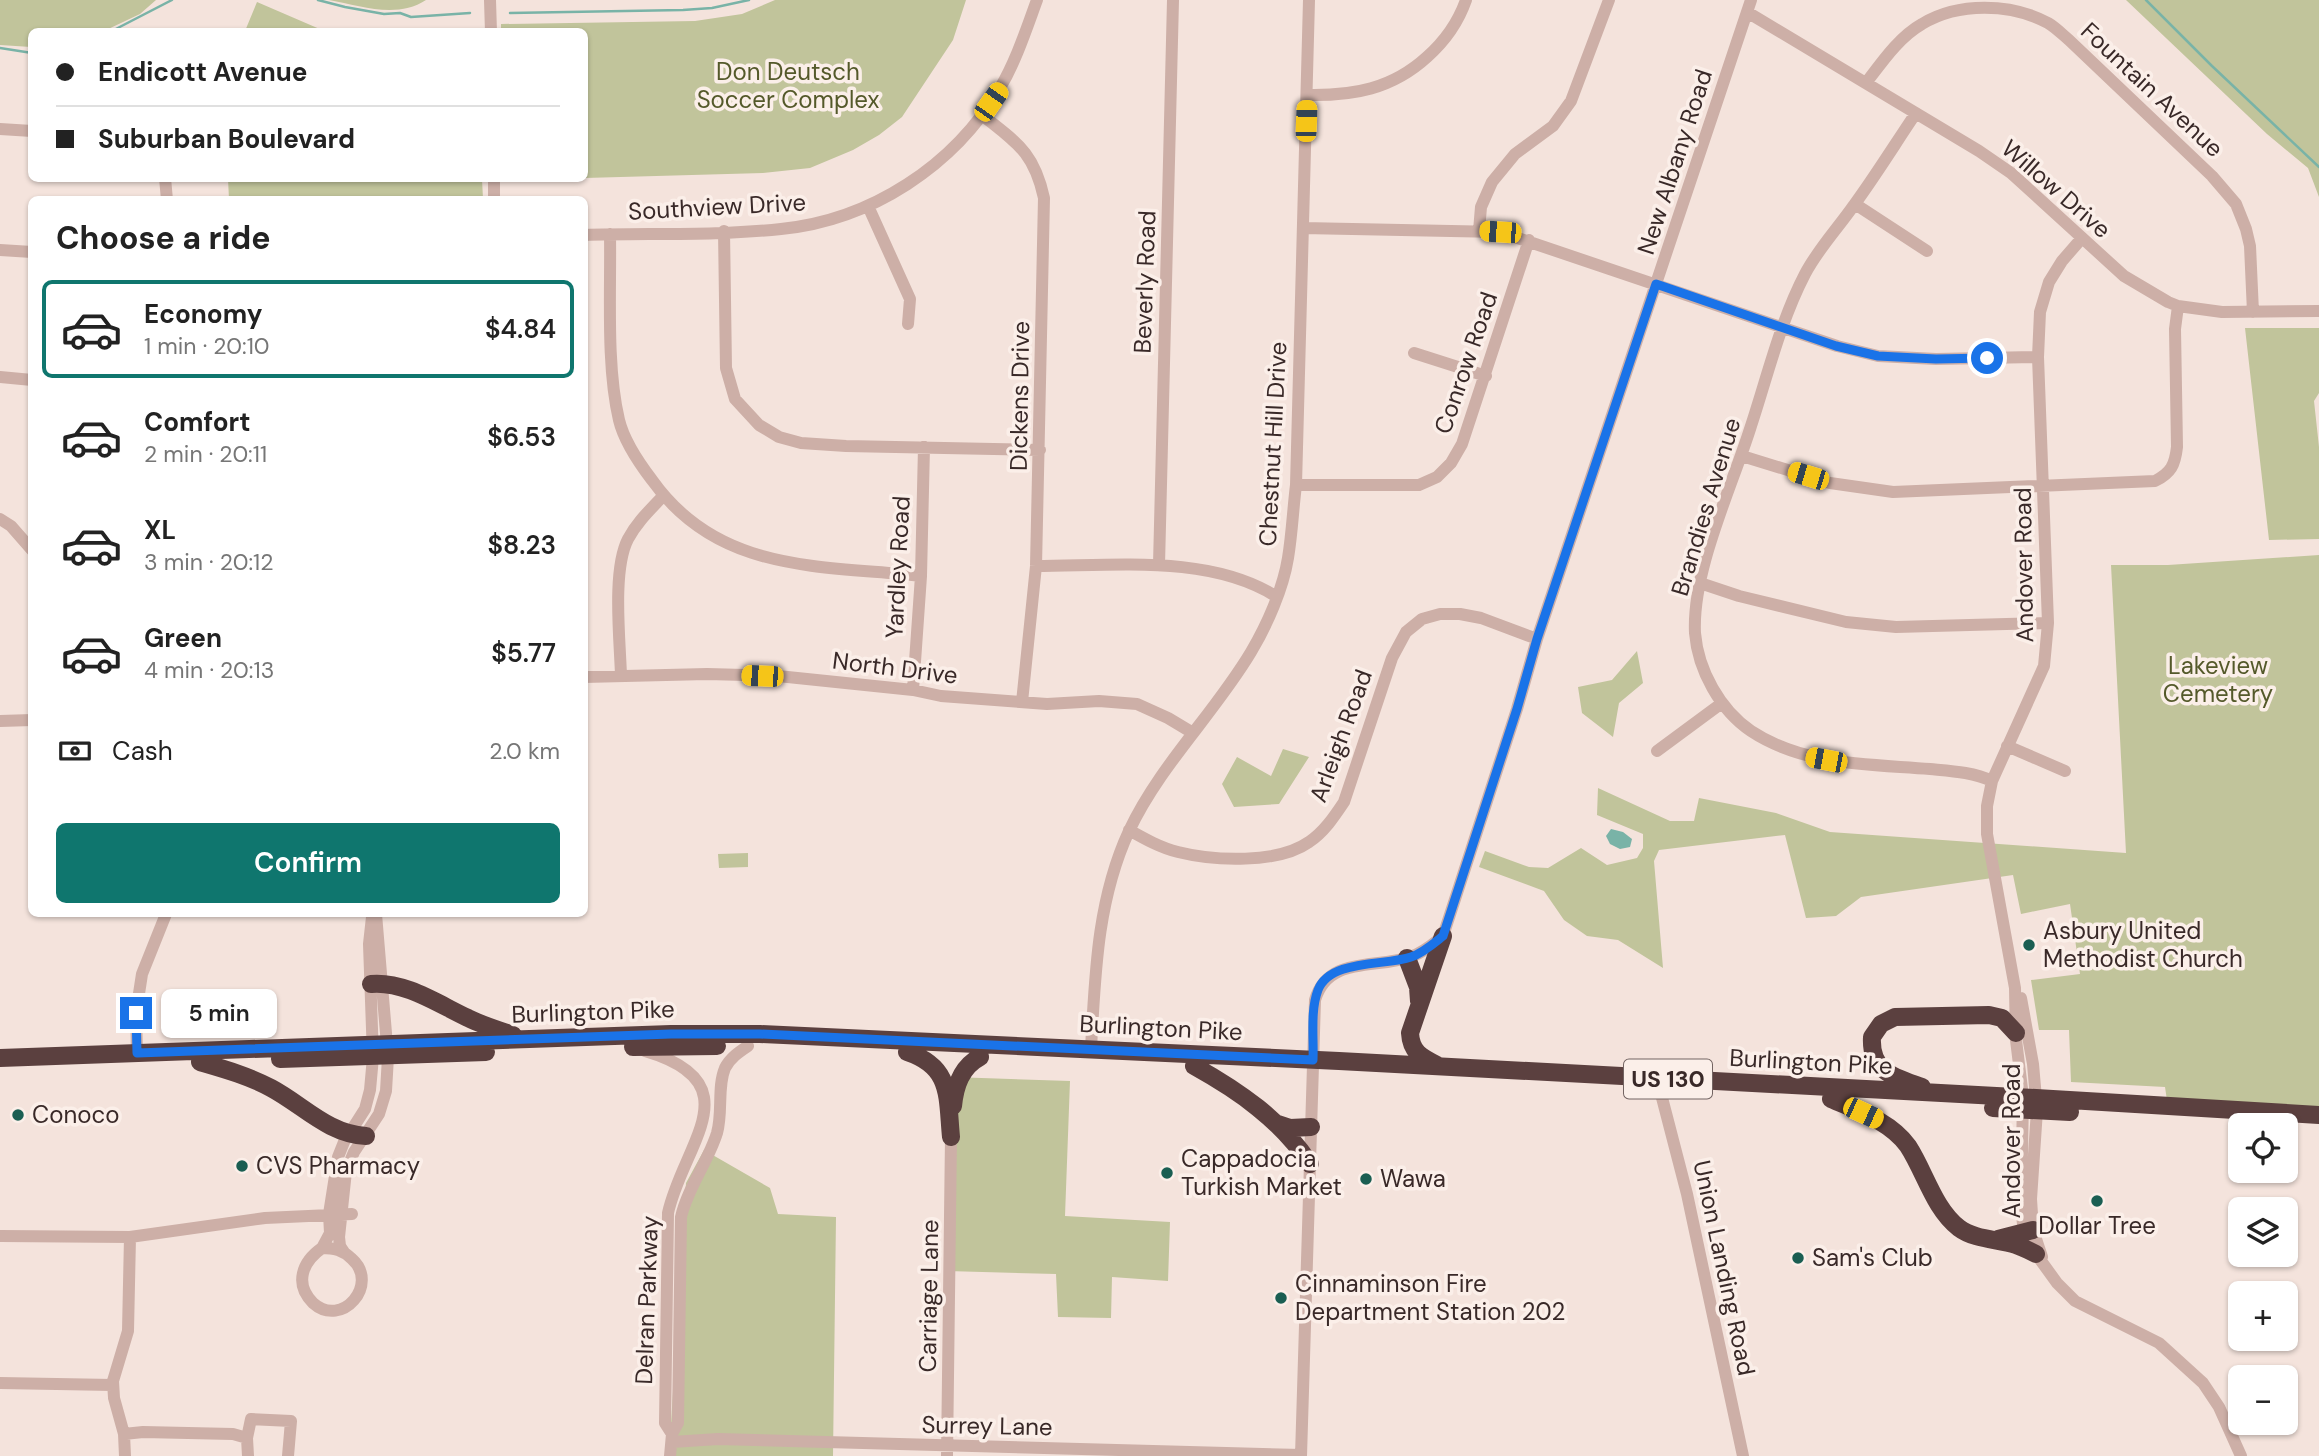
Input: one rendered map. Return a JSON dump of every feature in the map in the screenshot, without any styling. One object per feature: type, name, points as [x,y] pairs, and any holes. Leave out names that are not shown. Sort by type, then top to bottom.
[{"type":"highway","points":[[1440,1067],[1415,1052],[1410,1043],[1410,1033],[1443,936]]},
{"type":"highway","points":[[1407,958],[1418,987],[1419,1005]]},
{"type":"highway","points":[[377,984],[409,990],[484,1025],[523,1039]]},
{"type":"highway","points":[[1942,1094],[1883,1070],[1874,1059],[1871,1048],[1872,1037],[1881,1024],[1895,1017],[1989,1015],[2002,1018],[2016,1033]]},
{"type":"highway","name":"Burlington Pike","points":[[0,1069],[200,1062],[523,1039],[760,1034],[1091,1049],[1660,1090],[1831,1099],[2030,1103],[2319,1115]]},
{"type":"highway","name":"Burlington Pike","points":[[0,1058],[137,1053],[748,1046],[1194,1066],[1440,1067],[1942,1094],[2319,1126]]},
{"type":"highway","points":[[906,1052],[926,1059],[940,1073],[945,1086],[951,1138]]},
{"type":"highway","points":[[951,1138],[957,1086],[967,1067],[979,1057]]},
{"type":"highway","points":[[200,1062],[270,1087],[334,1129],[357,1136]]},
{"type":"highway","points":[[1194,1066],[1231,1086],[1275,1122],[1293,1139],[1310,1164]]},
{"type":"highway","points":[[1831,1099],[1875,1119],[1899,1135],[1950,1220],[1962,1230],[2015,1245],[2040,1259]]},
{"type":"highway","points":[[1275,1122],[1290,1128],[1311,1127]]},
{"type":"highway","points":[[1992,1240],[2029,1231]]},
{"type":"street","points":[[490,0],[491,28]]},
{"type":"street","name":"Southview Drive","points":[[588,234],[724,231],[800,226],[868,206],[900,189],[940,160],[982,115],[1017,55],[1037,0]]},
{"type":"street","name":"Beverly Road","points":[[1159,565],[1172,0]]},
{"type":"street","name":"Chestnut Hill Drive","points":[[1091,1049],[1096,953],[1108,891],[1129,830],[1155,782],[1251,651],[1277,597],[1288,561],[1296,485],[1309,0]]},
{"type":"street","points":[[1307,94],[1335,96],[1388,85],[1413,70],[1443,42],[1455,25],[1466,0]]},
{"type":"street","points":[[1479,231],[1481,207],[1493,182],[1515,155],[1553,126],[1571,102],[1609,0]]},
{"type":"street","name":"Fountain Avenue","points":[[1866,83],[1892,49],[1914,30],[1964,5],[2006,10],[2049,24],[2225,190],[2236,204],[2250,246],[2253,312]]},
{"type":"street","name":"Willow Drive","points":[[1749,6],[2011,173],[2124,276],[2178,306],[2222,312],[2319,311]]},
{"type":"street","name":"New Albany Road","points":[[1443,936],[1537,639],[1749,6]]},
{"type":"street","name":"Brandies Avenue","points":[[1916,113],[1806,273],[1784,327],[1713,538],[1700,583],[1695,635],[1702,664],[1722,703],[1749,730],[1776,746],[1796,754],[1826,760],[1959,772],[1992,781]]},
{"type":"street","name":"Dickens Drive","points":[[982,115],[1020,145],[1030,157],[1044,198],[1036,566],[1022,702]]},
{"type":"street","points":[[0,129],[28,131]]},
{"type":"street","points":[[1855,204],[1927,251]]},
{"type":"street","points":[[868,206],[910,299],[908,324]]},
{"type":"street","points":[[1303,228],[1500,232],[1836,346],[1878,356],[1936,359],[2038,357]]},
{"type":"street","points":[[724,231],[726,368],[735,398],[750,417],[779,437],[801,443],[1040,450]]},
{"type":"street","points":[[610,234],[612,376],[619,422],[638,462],[663,496],[696,528],[745,553],[787,562],[921,576]]},
{"type":"street","name":"Andover Road","points":[[2082,238],[2062,261],[2049,282],[2040,312],[2038,357],[2048,622],[2044,666],[1992,781],[1987,806],[1987,834],[2014,973],[2032,1047],[2021,1206],[2040,1259],[2057,1283],[2075,1301],[2159,1343],[2189,1369],[2203,1383],[2219,1407],[2241,1456]]},
{"type":"street","name":"Conrow Road","points":[[1296,485],[1419,485],[1437,477],[1451,463],[1462,444],[1486,376],[1529,240]]},
{"type":"street","points":[[0,250],[28,252]]},
{"type":"street","points":[[1742,456],[1830,483],[1892,492],[2155,481],[2168,474],[2175,462],[2177,447],[2175,329],[2178,306]]},
{"type":"street","points":[[1414,354],[1486,376]]},
{"type":"street","points":[[0,377],[28,380]]},
{"type":"street","name":"Yardley Road","points":[[913,690],[921,576],[924,447]]},
{"type":"street","points":[[621,676],[619,579],[626,542],[638,521],[663,496]]},
{"type":"street","points":[[0,519],[11,526],[28,545]]},
{"type":"street","points":[[1036,566],[1159,565],[1224,575],[1253,583],[1277,597]]},
{"type":"street","points":[[1700,583],[1763,603],[1846,622],[1896,627],[2048,622]]},
{"type":"street","name":"Arleigh Road","points":[[1129,830],[1168,849],[1210,858],[1267,858],[1301,847],[1330,823],[1344,802],[1392,658],[1406,632],[1422,619],[1440,614],[1460,614],[1481,618],[1537,639]]},
{"type":"street","name":"North Drive","points":[[588,677],[707,674],[778,676],[913,690],[941,696],[1022,702],[1082,704],[1099,701],[1137,704],[1193,733]]},
{"type":"street","points":[[1657,751],[1722,703]]},
{"type":"street","points":[[0,720],[28,720]]},
{"type":"street","points":[[2007,746],[2065,771]]},
{"type":"street","points":[[137,1053],[136,1013],[142,974],[165,917]]},
{"type":"street","points":[[340,1214],[329,1239],[307,1262],[302,1282],[306,1294],[314,1303],[329,1311],[349,1306],[358,1297],[362,1286],[360,1270],[344,1252],[340,1242],[340,1214],[336,1165],[357,1136],[380,1050],[374,917]]},
{"type":"street","points":[[1301,1456],[1315,1000],[1319,986],[1328,976],[1344,969],[1407,958],[1427,949],[1443,936]]},
{"type":"street","name":"Andover Road","points":[[2014,973],[2016,1033],[2030,1103]]},
{"type":"street","name":"Delran Parkway","points":[[670,1456],[672,1438],[678,1423],[681,1217],[687,1196],[716,1134],[721,1113],[724,1071],[733,1057],[748,1046]]},
{"type":"street","name":"Delran Parkway","points":[[633,1047],[664,1056],[681,1065],[697,1079],[705,1099],[699,1135],[676,1185],[668,1213],[664,1423],[672,1438]]},
{"type":"street","name":"Union Landing Road","points":[[1660,1090],[1687,1194],[1743,1456]]},
{"type":"street","name":"Carriage Lane","points":[[947,1451],[951,1138]]},
{"type":"street","points":[[0,1236],[130,1237],[265,1218],[340,1214]]},
{"type":"street","points":[[125,1456],[124,1434],[114,1385],[116,1369],[126,1343],[128,1325],[130,1237]]},
{"type":"street","points":[[322,1248],[344,1252]]},
{"type":"street","points":[[0,1382],[114,1385]]},
{"type":"street","points":[[248,1456],[247,1438],[251,1419],[291,1421],[288,1456]]},
{"type":"street","points":[[124,1434],[226,1433],[247,1438]]},
{"type":"street","name":"Surrey Lane","points":[[672,1438],[947,1451],[1301,1456]]},
{"type":"green space","points":[[0,0],[156,0],[140,14],[110,28],[28,28],[28,47],[0,45]]},
{"type":"green space","points":[[329,0],[426,0],[415,6],[391,10]]},
{"type":"green space","name":"Don Deutsch Soccer Complex","points":[[775,0],[966,0],[953,40],[902,117],[853,150],[810,168],[763,173],[588,178],[588,28],[501,28],[501,24],[695,21],[742,14]]},
{"type":"green space","points":[[2126,0],[2319,0],[2319,197],[2308,168],[2267,134]]},
{"type":"green space","points":[[257,2],[317,28],[246,28]]},
{"type":"green space","points":[[228,182],[482,182],[483,196],[229,196]]},
{"type":"green space","points":[[2245,328],[2319,328],[2319,393],[2314,401],[2319,447],[2319,539],[2269,540]]},
{"type":"green space","name":"Lakeview Cemetery","points":[[2319,555],[2319,1115],[2168,1107],[2165,1087],[2071,1082],[2069,1030],[2039,1030],[2031,980],[2080,974],[2070,904],[2021,914],[2013,875],[1861,897],[1836,916],[1806,918],[1785,835],[1659,850],[1654,861],[1663,968],[1618,940],[1587,936],[1564,920],[1544,891],[1479,867],[1485,851],[1529,867],[1548,868],[1581,848],[1607,865],[1637,858],[1643,848],[1643,834],[1597,815],[1598,788],[1670,821],[1694,821],[1699,798],[1776,813],[1830,832],[2126,853],[2111,565],[2168,565]]},
{"type":"green space","points":[[1637,651],[1643,683],[1619,703],[1613,737],[1582,713],[1578,687],[1612,680]]},
{"type":"green space","points":[[1283,749],[1309,757],[1279,804],[1234,807],[1222,784],[1237,757],[1271,776]]},
{"type":"green space","points":[[748,853],[748,867],[719,868],[718,854]]},
{"type":"green space","points":[[952,1077],[1070,1081],[1065,1216],[1170,1222],[1168,1281],[1112,1277],[1111,1318],[1058,1317],[1056,1274],[947,1271]]},
{"type":"green space","points":[[704,1150],[770,1188],[778,1214],[836,1217],[833,1456],[669,1456],[686,1183]]},
{"type":"water","points":[[1611,829],[1623,832],[1632,839],[1630,847],[1620,849],[1610,844],[1606,836]]},
{"type":"waterway","points":[[118,28],[172,0]]},
{"type":"waterway","points":[[318,0],[411,17],[470,13]]},
{"type":"waterway","points":[[510,13],[683,10],[712,8],[749,0]]},
{"type":"waterway","points":[[2146,0],[2319,167]]},
{"type":"waterway","points":[[0,48],[28,52]]},
{"type":"place","name":"Asbury United Methodist Church","points":[[2029,945]]},
{"type":"place","name":"Conoco","points":[[18,1115]]},
{"type":"place","name":"CVS Pharmacy","points":[[242,1166]]},
{"type":"place","name":"Cappadocia Turkish Market","points":[[1167,1173]]},
{"type":"place","name":"Wawa","points":[[1366,1179]]},
{"type":"place","name":"Dollar Tree","points":[[2097,1201]]},
{"type":"place","name":"Sam's Club","points":[[1798,1258]]},
{"type":"place","name":"Cinnaminson Fire Department Station 202","points":[[1281,1298]]},
{"type":"route","points":[[136,1013],[137,1053],[671,1034],[760,1034],[1313,1060],[1315,1000],[1319,986],[1328,976],[1361,965],[1414,956],[1443,936],[1537,639],[1656,284],[1836,346],[1878,356],[1987,358]]}]
